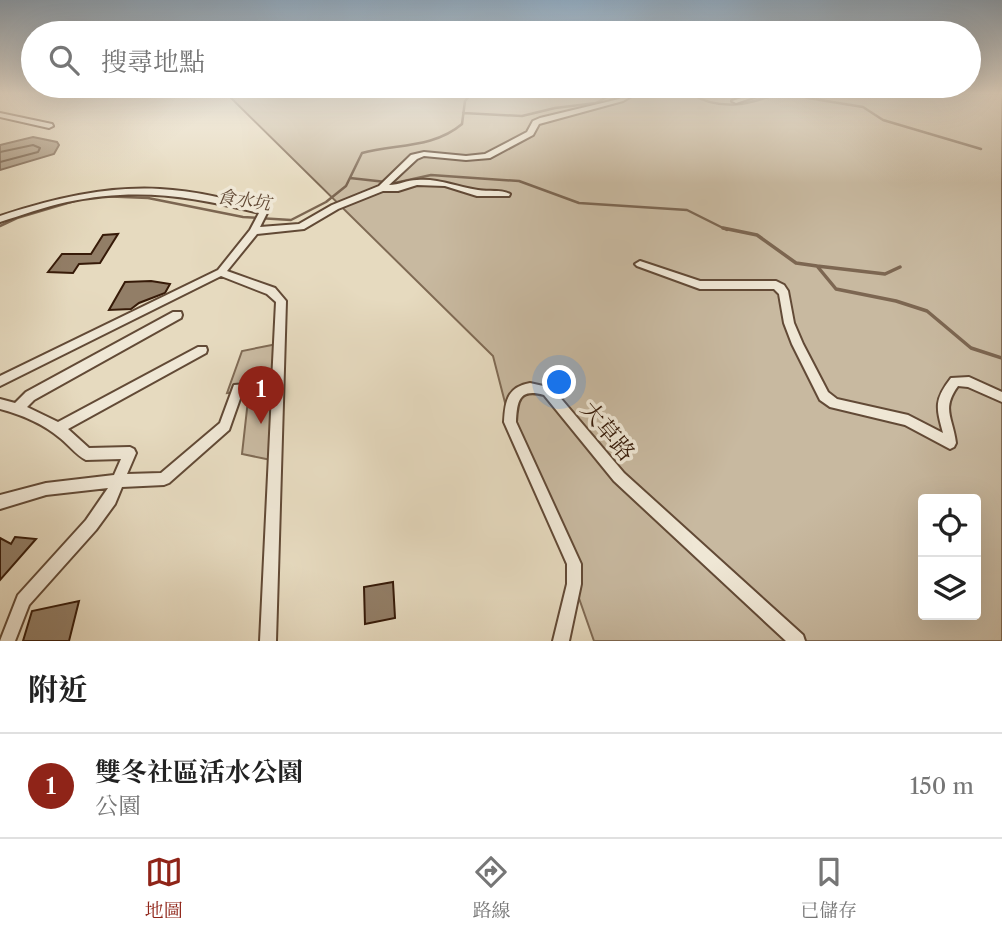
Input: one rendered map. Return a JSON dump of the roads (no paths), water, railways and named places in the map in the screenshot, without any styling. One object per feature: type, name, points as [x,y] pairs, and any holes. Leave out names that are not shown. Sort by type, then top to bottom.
[{"type":"street","points":[[40,124],[49,126]]},
{"type":"street","points":[[254,231],[301,227],[335,207],[385,185],[414,157],[424,154],[466,158],[487,156],[530,133],[536,124]]},
{"type":"street","points":[[385,185],[398,188],[426,181],[477,193],[506,194]]},
{"type":"street","points":[[0,219],[30,209],[110,192],[184,193],[264,211],[254,231],[221,272],[0,382]]},
{"type":"street","points":[[640,264],[700,285],[776,285],[782,288],[786,296],[787,316],[824,396],[834,403],[908,420],[950,443],[940,410],[942,396],[955,381],[969,382],[1002,397]]},
{"type":"street","points":[[221,272],[271,291],[281,301],[268,641]]},
{"type":"street","points":[[17,408],[30,396],[177,315]]},
{"type":"street","points":[[60,427],[202,350]]},
{"type":"street","name":"大草路","points":[[561,641],[574,584],[574,564],[510,422],[510,403],[517,392],[533,386],[548,391],[619,477],[797,641]]},
{"type":"street","points":[[0,502],[46,489],[164,479],[225,426],[238,388],[279,387]]},
{"type":"street","points":[[0,404],[17,408],[60,427],[86,454],[130,453],[110,499],[91,525],[23,600],[7,641]]},
{"type":"water","points":[[33,137],[57,142],[59,145],[54,154],[0,170],[0,145]]},
{"type":"waterway","name":"食水坑","points":[[99,196],[148,198],[243,217],[291,220],[326,202],[346,186],[362,153],[427,141],[451,132],[462,124]]},
{"type":"waterway","points":[[896,124],[981,149]]},
{"type":"waterway","points":[[350,178],[395,183],[431,175],[519,181],[579,203],[687,210],[723,228]]},
{"type":"waterway","name":"食水坑","points":[[0,226],[17,218],[81,199]]},
{"type":"waterway","points":[[723,228],[757,235],[796,263],[817,266]]},
{"type":"waterway","points":[[723,228],[727,230]]},
{"type":"waterway","points":[[817,266],[885,274],[900,267]]},
{"type":"waterway","points":[[817,266],[836,289],[896,301],[927,311],[971,348],[1002,358]]},
{"type":"place","name":"雙冬社區活水公園","points":[[261,424]]}]
